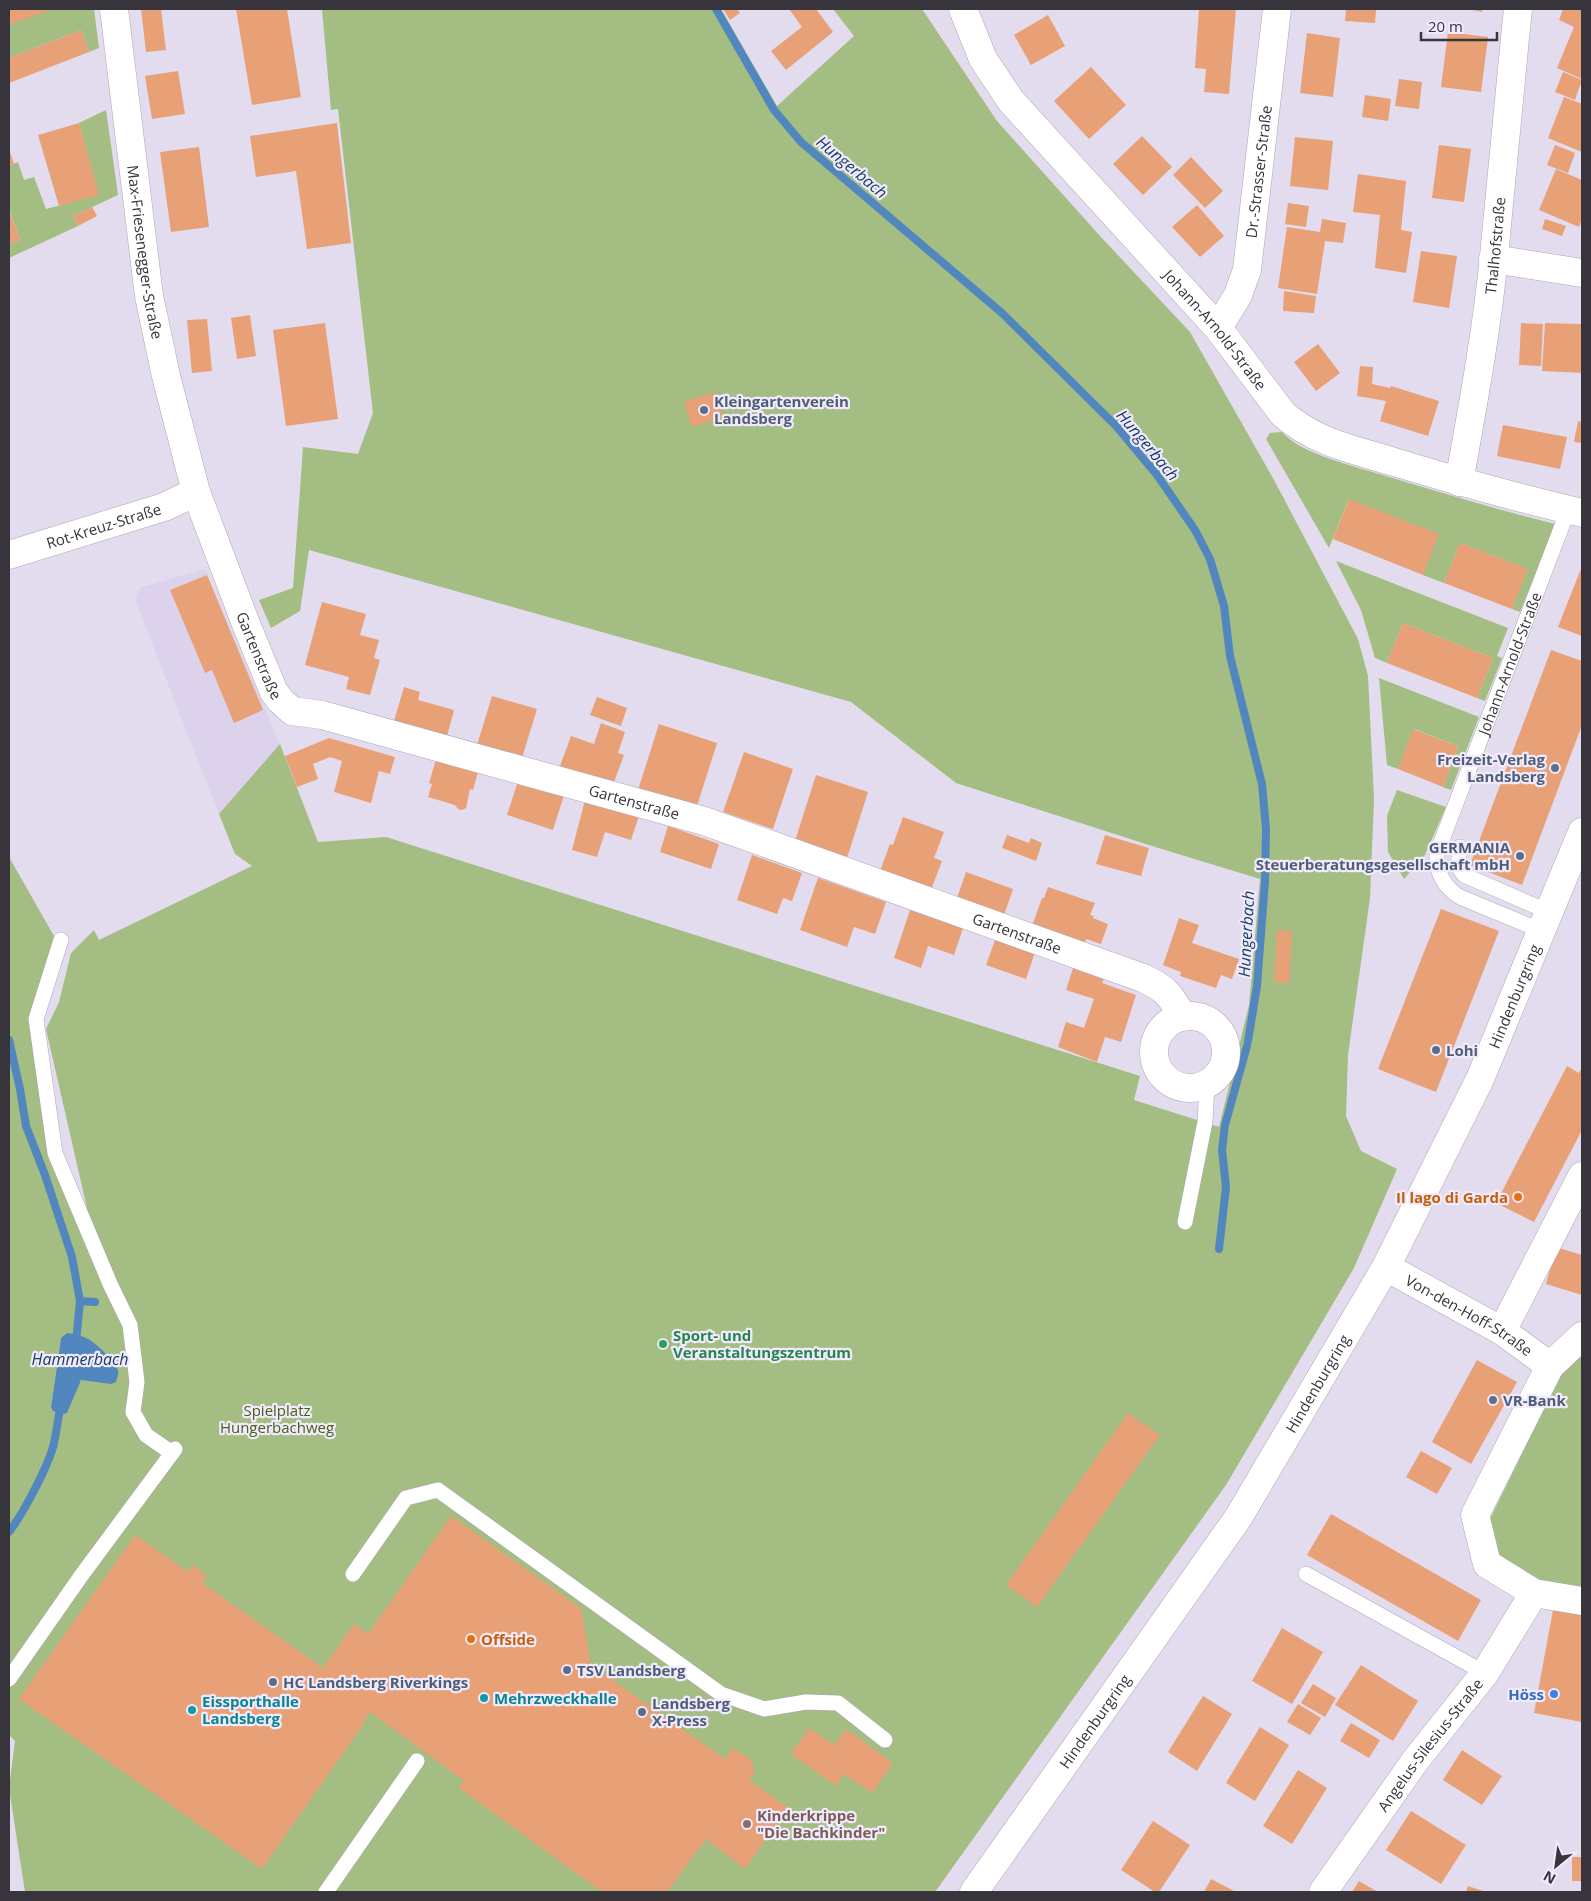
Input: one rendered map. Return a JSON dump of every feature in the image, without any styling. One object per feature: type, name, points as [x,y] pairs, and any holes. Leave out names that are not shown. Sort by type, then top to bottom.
[{"type":"street","name":"Max-Friesenegger-Straße","points":[[114,9],[149,296],[166,376],[196,492]]},
{"type":"street","name":"Johann-Arnold-Straße","points":[[963,9],[983,59],[1011,101],[1218,328],[1283,414],[1296,425],[1319,438],[1459,482],[1575,511]]},
{"type":"street","name":"Dr.-Strasser-Straße","points":[[1218,328],[1238,295],[1247,270],[1277,9]]},
{"type":"street","name":"Thalhofstraße","points":[[1459,482],[1478,374],[1493,259],[1518,9]]},
{"type":"street","points":[[1493,259],[1582,273]]},
{"type":"street","name":"Rot-Kreuz-Straße","points":[[9,555],[164,506],[196,492]]},
{"type":"street","name":"Gartenstraße","points":[[196,492],[264,668],[280,700],[292,711],[322,714],[704,821],[1143,978],[1159,986],[1171,996],[1182,1016]]},
{"type":"street","name":"Hindenburgring","points":[[974,1892],[1238,1518],[1386,1267],[1480,1079],[1582,832]]},
{"type":"street","points":[[1182,1016],[1195,1016],[1206,1020],[1216,1027],[1223,1037],[1226,1059],[1216,1078],[1207,1084],[1195,1088],[1182,1088],[1171,1084],[1161,1076],[1155,1064],[1153,1052],[1155,1040],[1161,1029],[1170,1021],[1182,1016]]},
{"type":"street","points":[[1502,1331],[1582,1176]]},
{"type":"street","name":"Von-den-Hoff-Straße","points":[[1386,1267],[1502,1331],[1550,1366]]},
{"type":"street","points":[[1582,1336],[1550,1366],[1475,1515],[1487,1564],[1534,1593],[1582,1601]]},
{"type":"street","name":"Angelus-Silesius-Straße","points":[[1323,1892],[1415,1761],[1485,1673],[1534,1593]]},
{"type":"lane","name":"Johann-Arnold-Straße","points":[[1545,922],[1460,897],[1452,892],[1442,878],[1436,860],[1436,853],[1575,511]]},
{"type":"lane","points":[[1460,847],[1458,866],[1464,875],[1545,922]]},
{"type":"lane","points":[[9,1679],[81,1576],[174,1451],[146,1435],[133,1412],[137,1382],[130,1325],[117,1301],[55,1154],[36,1019],[61,940]]},
{"type":"lane","points":[[1185,1222],[1204,1122],[1207,1084]]},
{"type":"lane","points":[[353,1574],[406,1498],[438,1490],[721,1694],[764,1709],[806,1702],[838,1703],[885,1740]]},
{"type":"lane","points":[[1306,1574],[1485,1673]]},
{"type":"lane","points":[[326,1892],[417,1761]]},
{"type":"shaded area","points":[[205,569],[280,744],[219,814],[135,600],[138,591],[142,587]]},
{"type":"green space","points":[[9,9],[94,9],[99,48],[89,52],[81,30],[9,58]]},
{"type":"green space","name":"Spielplatz Hungerbachweg","points":[[322,9],[721,9],[777,106],[854,36],[833,9],[922,9],[997,121],[1100,236],[1190,332],[1274,480],[1358,639],[1368,676],[1374,799],[1370,898],[1348,1055],[1346,1116],[1361,1151],[1397,1169],[1354,1268],[1226,1485],[935,1892],[25,1892],[9,1788],[15,1741],[9,1735],[9,857],[54,936],[29,1019],[49,1155],[105,1287],[46,1029],[59,1002],[71,953],[94,930],[99,940],[252,866],[235,854],[219,814],[280,744],[318,842],[386,837],[1140,1076],[1134,1100],[1219,1127],[1249,1005],[1260,879],[956,783],[851,702],[309,550],[300,611],[271,628],[259,600],[293,588],[303,447],[358,454],[373,413],[338,109],[331,110]],"holes":[[[61,1338],[83,1379],[51,1407]]]},
{"type":"green space","points":[[106,110],[118,195],[73,216],[78,226],[9,258],[9,244],[20,240],[9,209],[9,166],[18,162],[24,180],[34,177],[46,209],[98,195],[79,123]]},
{"type":"green space","points":[[1282,432],[1290,440],[1302,447],[1330,459],[1555,524],[1520,612],[1512,609],[1527,569],[1460,543],[1444,583],[1423,575],[1349,499],[1329,548],[1266,439],[1270,433]]},
{"type":"green space","points":[[1336,561],[1508,628],[1497,656],[1502,658],[1485,701],[1477,698],[1493,658],[1403,623],[1387,663],[1375,658],[1361,610]]},
{"type":"green space","points":[[1379,678],[1479,717],[1451,790],[1443,787],[1458,746],[1414,729],[1398,769],[1387,765]]},
{"type":"green space","points":[[1397,790],[1446,807],[1425,855],[1404,879],[1388,852],[1387,816]]},
{"type":"green space","points":[[1582,1355],[1582,1588],[1536,1582],[1499,1556],[1490,1519],[1562,1372]]},
{"type":"water","name":"Hammerbach","points":[[67,1333],[82,1336],[94,1343],[113,1362],[118,1373],[116,1382],[111,1384],[81,1380],[67,1413],[64,1414],[53,1411],[51,1407],[61,1338]]},
{"type":"building","points":[[9,9],[51,9],[9,25]]},
{"type":"building","points":[[141,9],[161,9],[166,50],[146,52]]},
{"type":"building","points":[[236,9],[287,9],[301,97],[252,105]]},
{"type":"building","points":[[723,9],[737,9],[740,13],[730,20]]},
{"type":"building","points":[[789,9],[816,9],[833,32],[786,70],[771,51],[802,27]]},
{"type":"building","points":[[1199,9],[1236,9],[1229,94],[1204,92],[1206,69],[1195,68]]},
{"type":"building","points":[[1346,9],[1376,9],[1375,23],[1345,21]]},
{"type":"building","points":[[1468,9],[1483,9],[1482,12]]},
{"type":"building","points":[[1563,9],[1582,9],[1582,79],[1557,68],[1574,27],[1559,20]]},
{"type":"building","points":[[1048,15],[1065,46],[1031,65],[1014,35]]},
{"type":"building","points":[[81,30],[89,52],[9,83],[9,58]]},
{"type":"building","points":[[1448,32],[1488,37],[1481,92],[1441,87]]},
{"type":"building","points":[[1307,33],[1340,38],[1333,97],[1300,93]]},
{"type":"building","points":[[1091,67],[1126,105],[1089,139],[1054,101]]},
{"type":"building","points":[[178,71],[185,114],[152,119],[145,76]]},
{"type":"building","points":[[1563,72],[1582,80],[1575,100],[1555,92]]},
{"type":"building","points":[[1399,79],[1422,82],[1419,109],[1395,106]]},
{"type":"building","points":[[1365,95],[1391,99],[1388,121],[1362,117]]},
{"type":"building","points":[[1564,97],[1582,104],[1582,152],[1548,138]]},
{"type":"building","points":[[79,123],[99,195],[59,206],[38,135]]},
{"type":"building","points":[[337,123],[351,243],[307,249],[296,171],[256,177],[250,136]]},
{"type":"building","points":[[1142,136],[1172,167],[1143,195],[1113,164]]},
{"type":"building","points":[[1295,137],[1333,141],[1328,190],[1290,186]]},
{"type":"building","points":[[1439,145],[1471,149],[1464,202],[1432,198]]},
{"type":"building","points":[[1555,145],[1575,153],[1568,173],[1547,165]]},
{"type":"building","points":[[199,147],[209,227],[171,232],[160,152]]},
{"type":"building","points":[[9,149],[14,164],[9,166]]},
{"type":"building","points":[[1191,157],[1223,191],[1205,208],[1173,175]]},
{"type":"building","points":[[1556,169],[1582,180],[1582,219],[1579,227],[1539,210]]},
{"type":"building","points":[[1358,174],[1406,181],[1401,230],[1412,232],[1406,273],[1375,268],[1380,215],[1353,212]]},
{"type":"building","points":[[1288,203],[1309,206],[1306,227],[1285,224]]},
{"type":"building","points":[[1197,205],[1224,236],[1200,257],[1172,227]]},
{"type":"building","points":[[92,207],[97,216],[78,226],[73,216]]},
{"type":"building","points":[[9,210],[20,240],[9,244]]},
{"type":"building","points":[[1322,219],[1346,223],[1343,243],[1325,241],[1317,294],[1278,288],[1287,227],[1320,232]]},
{"type":"building","points":[[1545,219],[1566,226],[1562,236],[1542,229]]},
{"type":"building","points":[[1421,251],[1457,256],[1449,308],[1413,302]]},
{"type":"building","points":[[1284,291],[1316,296],[1314,313],[1283,311]]},
{"type":"building","points":[[250,315],[256,356],[237,359],[231,318]]},
{"type":"building","points":[[207,319],[212,371],[192,373],[187,320]]},
{"type":"building","points":[[325,323],[338,419],[286,426],[273,330]]},
{"type":"building","points":[[1521,323],[1543,324],[1541,366],[1519,365]]},
{"type":"building","points":[[1545,323],[1582,324],[1582,373],[1542,371]]},
{"type":"building","points":[[1318,344],[1340,373],[1316,391],[1294,362]]},
{"type":"building","points":[[1360,366],[1373,367],[1372,384],[1390,388],[1391,386],[1439,401],[1428,436],[1380,421],[1386,401],[1357,396]]},
{"type":"building","name":"Kleingartenverein Landsberg","points":[[715,392],[723,417],[692,427],[684,402]]},
{"type":"building","points":[[1578,421],[1582,422],[1582,443],[1574,442]]},
{"type":"building","points":[[1503,425],[1567,437],[1560,469],[1497,456]]},
{"type":"building","points":[[1349,499],[1439,534],[1423,575],[1333,539]]},
{"type":"building","points":[[1460,543],[1528,569],[1512,609],[1444,583]]},
{"type":"building","points":[[1580,571],[1582,572],[1582,636],[1558,627]]},
{"type":"building","points":[[207,575],[263,710],[234,723],[212,670],[205,673],[170,590]]},
{"type":"building","points":[[322,602],[366,614],[360,635],[379,640],[374,658],[380,660],[370,695],[346,689],[349,677],[305,665]]},
{"type":"building","points":[[1403,623],[1493,658],[1477,698],[1387,663]]},
{"type":"building","points":[[1551,650],[1582,661],[1582,725],[1522,885],[1470,865]]},
{"type":"building","points":[[404,687],[420,692],[418,700],[454,710],[447,736],[394,721]]},
{"type":"building","points":[[492,696],[537,709],[522,758],[477,745]]},
{"type":"building","points":[[597,697],[627,708],[621,726],[590,715]]},
{"type":"building","points":[[601,723],[625,732],[618,753],[624,755],[613,785],[560,766],[571,736],[594,744]]},
{"type":"building","points":[[659,724],[717,743],[696,809],[638,790]]},
{"type":"building","points":[[1413,729],[1458,746],[1443,787],[1398,769]]},
{"type":"building","points":[[329,738],[395,757],[390,774],[379,771],[371,803],[334,792],[342,761],[330,757],[313,764],[318,779],[297,787],[285,756]]},
{"type":"building","points":[[744,752],[793,769],[773,829],[723,812]]},
{"type":"building","points":[[437,756],[479,768],[473,790],[470,789],[466,808],[458,809],[455,805],[428,797],[432,784],[429,783]]},
{"type":"building","points":[[816,775],[868,792],[847,858],[795,841]]},
{"type":"building","points":[[518,781],[564,795],[553,830],[507,815]]},
{"type":"building","points":[[585,800],[639,816],[631,840],[605,832],[597,857],[572,850]]},
{"type":"building","points":[[903,817],[944,832],[934,858],[942,861],[931,890],[880,871],[890,844],[893,845]]},
{"type":"building","points":[[668,826],[719,844],[711,869],[660,852]]},
{"type":"building","points":[[1007,835],[1029,843],[1031,838],[1042,843],[1036,861],[1002,848]]},
{"type":"building","points":[[1105,835],[1149,848],[1141,876],[1096,864]]},
{"type":"building","points":[[752,855],[802,873],[792,901],[783,898],[777,914],[737,900]]},
{"type":"building","points":[[966,872],[1013,889],[1004,915],[957,898]]},
{"type":"building","points":[[818,878],[886,902],[875,934],[854,927],[847,947],[800,930]]},
{"type":"building","points":[[1048,887],[1095,903],[1090,915],[1108,924],[1101,944],[1086,939],[1084,944],[1032,926]]},
{"type":"building","points":[[1441,909],[1499,931],[1436,1092],[1378,1069]]},
{"type":"building","points":[[910,910],[963,928],[954,955],[928,946],[921,968],[894,958]]},
{"type":"building","points":[[1179,918],[1199,925],[1192,943],[1239,959],[1232,979],[1221,975],[1216,988],[1180,976],[1181,972],[1163,965]]},
{"type":"building","points":[[1277,930],[1292,931],[1289,983],[1274,982]]},
{"type":"building","points":[[997,935],[1036,949],[1026,979],[986,965]]},
{"type":"building","points":[[1073,968],[1104,979],[1102,983],[1136,995],[1121,1042],[1105,1037],[1097,1062],[1058,1047],[1066,1022],[1084,1028],[1094,999],[1066,990]]},
{"type":"building","points":[[1567,1066],[1579,1073],[1582,1067],[1582,1130],[1534,1222],[1496,1203]]},
{"type":"building","points":[[1556,1247],[1582,1255],[1582,1295],[1546,1284]]},
{"type":"building","points":[[1477,1360],[1517,1382],[1471,1464],[1432,1442]]},
{"type":"building","points":[[1128,1413],[1160,1435],[1037,1607],[1006,1585]]},
{"type":"building","points":[[1421,1451],[1452,1468],[1437,1494],[1406,1477]]},
{"type":"building","points":[[1331,1514],[1481,1600],[1458,1641],[1307,1555]]},
{"type":"building","points":[[451,1516],[581,1608],[591,1665],[725,1759],[733,1748],[751,1760],[755,1773],[749,1780],[788,1808],[745,1869],[706,1839],[667,1892],[602,1892],[459,1788],[464,1781],[370,1712],[365,1722],[262,1869],[19,1699],[135,1535],[188,1572],[193,1565],[207,1576],[202,1583],[323,1668],[354,1624],[368,1634]]},
{"type":"building","points":[[1553,1610],[1582,1615],[1582,1722],[1534,1713]]},
{"type":"building","points":[[1282,1628],[1323,1652],[1292,1704],[1252,1681]]},
{"type":"building","points":[[1361,1665],[1418,1701],[1393,1741],[1335,1705]]},
{"type":"building","points":[[1313,1684],[1336,1698],[1325,1717],[1301,1703]]},
{"type":"building","points":[[1203,1696],[1232,1714],[1197,1771],[1168,1752]]},
{"type":"building","points":[[1298,1704],[1321,1718],[1310,1735],[1287,1722]]},
{"type":"building","points":[[1351,1723],[1380,1740],[1369,1758],[1340,1741]]},
{"type":"building","points":[[1260,1727],[1289,1745],[1255,1801],[1226,1783]]},
{"type":"building","points":[[809,1728],[834,1745],[846,1729],[893,1763],[872,1793],[844,1774],[836,1786],[791,1754]]},
{"type":"building","points":[[1462,1750],[1502,1776],[1482,1805],[1443,1780]]},
{"type":"building","points":[[1298,1770],[1327,1788],[1292,1844],[1263,1826]]},
{"type":"building","points":[[1411,1811],[1466,1845],[1441,1884],[1386,1850]]},
{"type":"building","points":[[1153,1821],[1190,1845],[1159,1892],[1155,1892],[1121,1870]]},
{"type":"building","points":[[1572,1857],[1582,1857],[1582,1881],[1572,1881]]},
{"type":"building","points":[[1211,1879],[1236,1892],[1204,1892]]},
{"type":"building","points":[[1359,1881],[1378,1892],[1352,1892]]},
{"type":"building","points":[[1468,1886],[1486,1892],[1466,1892]]},
{"type":"waterway","name":"Hungerbach","points":[[716,9],[774,110],[801,142],[1002,313],[1116,426],[1157,475],[1195,530],[1210,559],[1224,606],[1230,656],[1262,784],[1266,829],[1265,881],[1257,986],[1248,1041]]},
{"type":"waterway","name":"Hammerbach","points":[[9,1040],[26,1126],[45,1175],[72,1257],[80,1301],[76,1342]]},
{"type":"waterway","name":"Hungerbach","points":[[1219,1249],[1226,1187],[1222,1150],[1225,1125],[1247,1046]]},
{"type":"waterway","name":"Hungerbach","points":[[80,1301],[95,1302]]},
{"type":"waterway","name":"Hammerbach","points":[[9,1532],[28,1502],[47,1464],[54,1443],[61,1405]]},
{"type":"place","name":"Kleingartenverein Landsberg","points":[[704,410]]},
{"type":"place","name":"Freizeit-Verlag Landsberg","points":[[1555,768]]},
{"type":"place","name":"GERMANIA Steuerberatungsgesellschaft mbH","points":[[1520,856]]},
{"type":"place","name":"Lohi","points":[[1436,1050]]},
{"type":"place","name":"Il lago di Garda","points":[[1518,1197]]},
{"type":"place","name":"Sport- und Veranstaltungszentrum","points":[[663,1344]]},
{"type":"place","name":"VR-Bank","points":[[1493,1400]]},
{"type":"place","name":"Offside","points":[[471,1639]]},
{"type":"place","name":"TSV Landsberg","points":[[567,1670]]},
{"type":"place","name":"HC Landsberg Riverkings","points":[[273,1682]]},
{"type":"place","name":"Höss","points":[[1554,1694]]},
{"type":"place","name":"Mehrzweckhalle","points":[[484,1698]]},
{"type":"place","name":"Eissporthalle Landsberg","points":[[192,1710]]},
{"type":"place","name":"Landsberg X-Press","points":[[642,1712]]},
{"type":"place","name":"Kinderkrippe \"Die Bachkinder\"","points":[[747,1824]]}]
